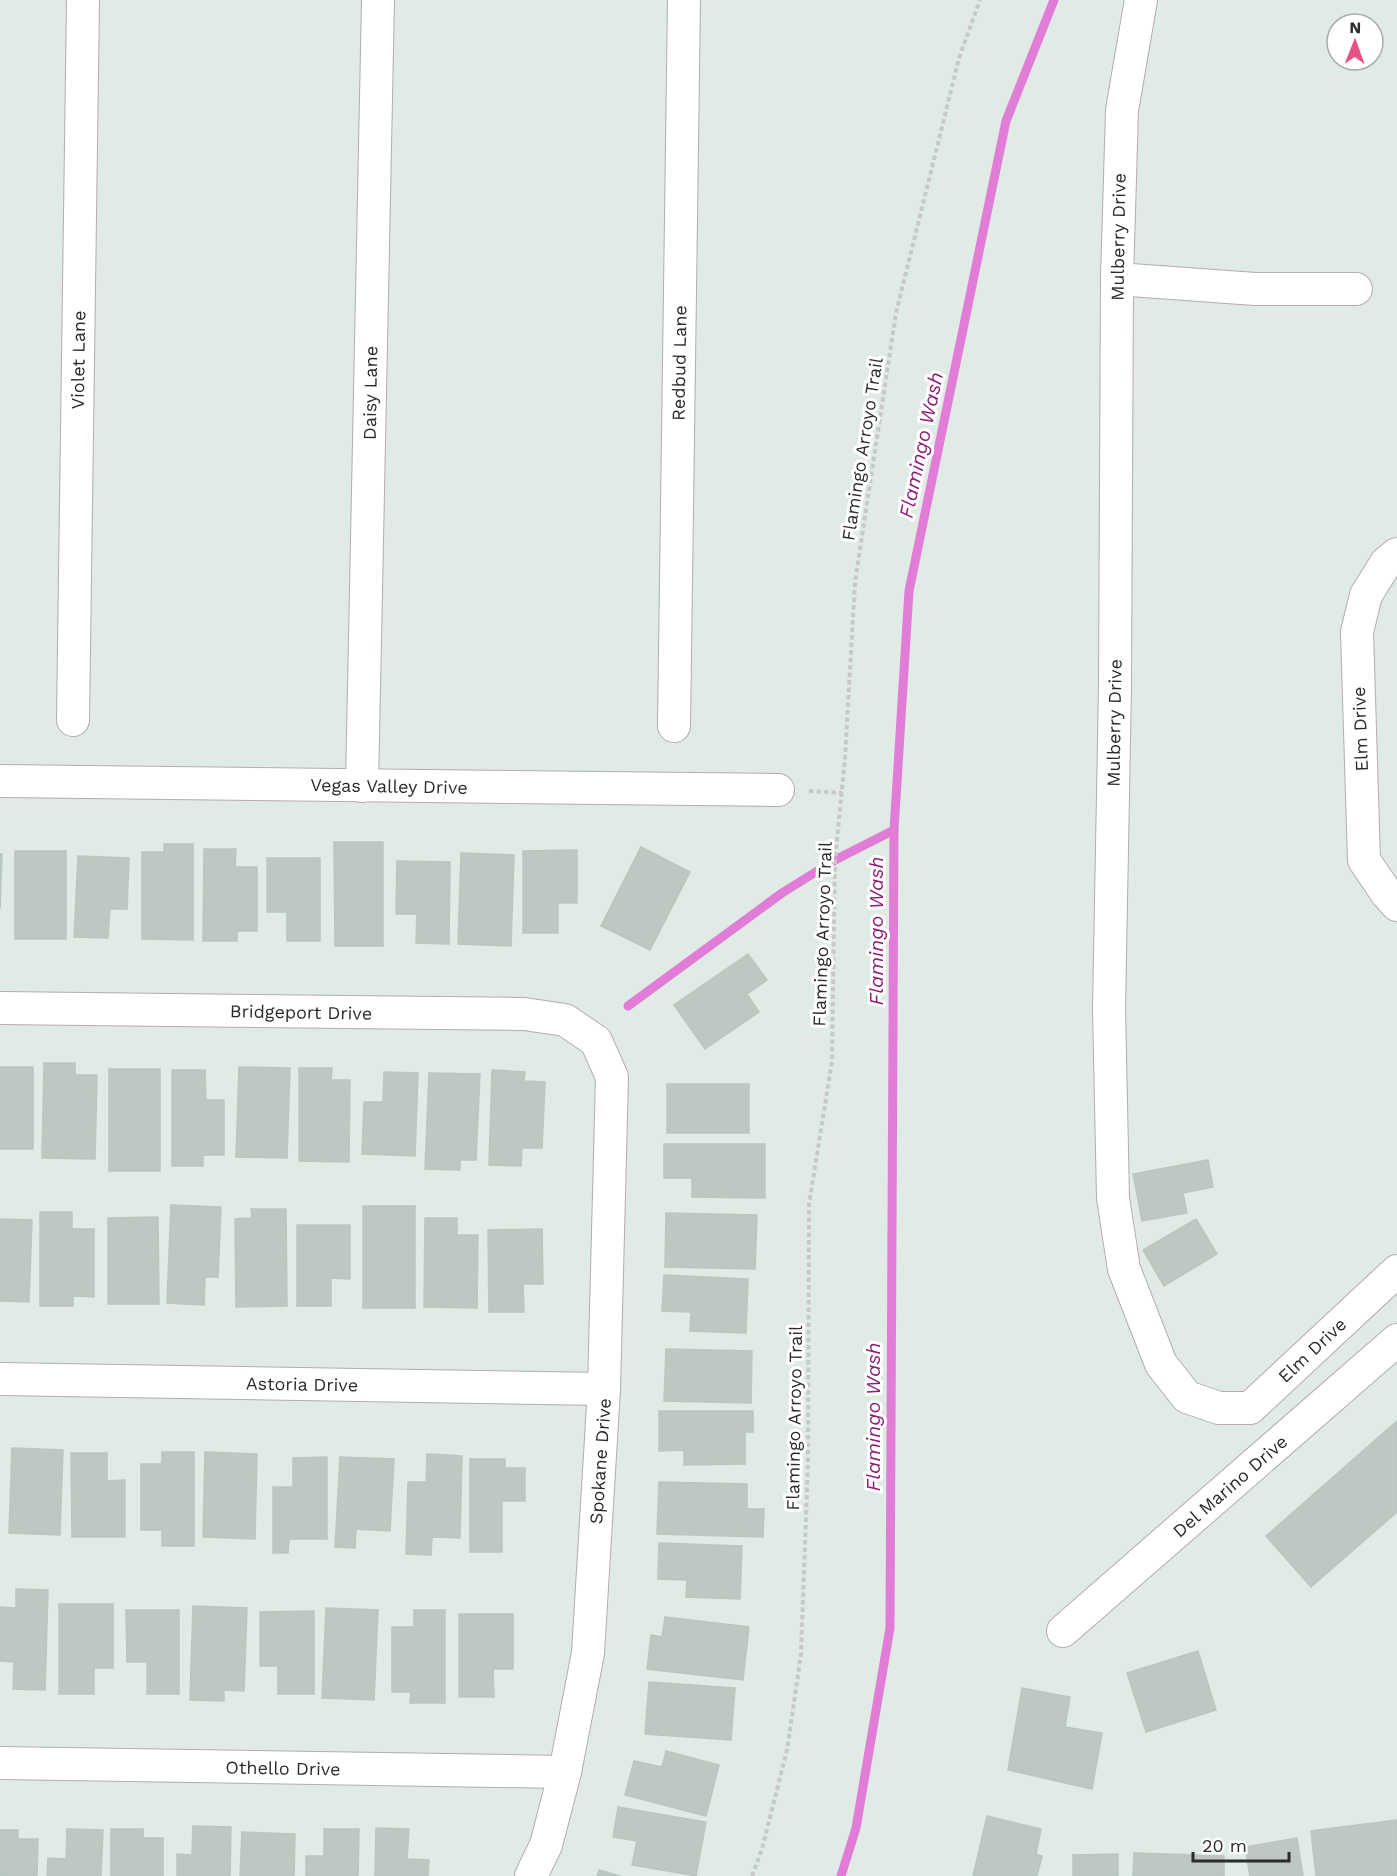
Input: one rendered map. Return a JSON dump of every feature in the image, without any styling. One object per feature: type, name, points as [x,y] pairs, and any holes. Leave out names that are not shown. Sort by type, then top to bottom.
[{"type":"street","name":"Violet Lane","points":[[73,720],[83,0]]},
{"type":"street","name":"Daisy Lane","points":[[362,786],[378,0]]},
{"type":"street","name":"Redbud Lane","points":[[674,726],[684,0]]},
{"type":"street","name":"Mulberry Drive","points":[[1141,0],[1122,110],[1117,279],[1115,687],[1109,1009],[1113,1198],[1124,1269],[1161,1364],[1187,1397],[1219,1408]]},
{"type":"street","points":[[1117,279],[1255,289],[1356,289]]},
{"type":"street","name":"Elm Drive","points":[[1397,554],[1386,563],[1366,595],[1357,632],[1364,860],[1397,905]]},
{"type":"street","name":"Vegas Valley Drive","points":[[0,780],[778,790]]},
{"type":"street","name":"Bridgeport Drive","points":[[0,1008],[524,1014],[564,1020],[596,1041]]},
{"type":"street","name":"Spokane Drive","points":[[531,1876],[546,1845],[565,1772],[588,1653],[604,1389],[612,1077],[596,1041]]},
{"type":"street","name":"Elm Drive","points":[[1219,1408],[1250,1408],[1397,1271]]},
{"type":"street","name":"Del Marino Drive","points":[[1064,1631],[1397,1340]]},
{"type":"street","name":"Astoria Drive","points":[[0,1379],[604,1389]]},
{"type":"street","name":"Othello Drive","points":[[0,1763],[565,1772]]},
{"type":"path","name":"Flamingo Arroyo Trail","points":[[752,1876],[762,1849],[787,1750],[801,1654],[808,1462],[809,1204],[832,1061],[836,860],[845,758],[855,582],[896,313],[959,58],[980,0]]},
{"type":"building","points":[[334,842],[383,842],[383,946],[335,946]]},
{"type":"building","points":[[164,844],[193,844],[193,940],[142,939],[142,852],[164,852]]},
{"type":"building","points":[[641,847],[690,872],[650,950],[601,926]]},
{"type":"building","points":[[204,849],[236,849],[235,867],[257,867],[257,931],[237,931],[237,941],[203,941]]},
{"type":"building","points":[[577,850],[577,903],[558,903],[558,933],[523,933],[523,851]]},
{"type":"building","points":[[15,851],[66,851],[66,939],[15,939]]},
{"type":"building","points":[[461,853],[514,855],[511,946],[458,944]]},
{"type":"building","points":[[0,854],[2,854],[0,909]]},
{"type":"building","points":[[78,856],[129,858],[127,909],[110,909],[108,938],[74,937]]},
{"type":"building","points":[[267,858],[320,858],[320,941],[287,941],[287,912],[267,912]]},
{"type":"building","points":[[397,861],[450,862],[449,944],[416,943],[417,914],[396,914]]},
{"type":"building","points":[[748,954],[767,980],[747,994],[759,1012],[705,1049],[674,1005]]},
{"type":"building","points":[[44,1063],[75,1063],[75,1075],[97,1075],[95,1159],[42,1158]]},
{"type":"building","points":[[0,1067],[33,1067],[33,1149],[0,1149]]},
{"type":"building","points":[[239,1067],[290,1068],[287,1158],[236,1157]]},
{"type":"building","points":[[299,1068],[332,1068],[331,1080],[350,1080],[349,1162],[299,1161]]},
{"type":"building","points":[[109,1069],[160,1069],[160,1171],[109,1171]]},
{"type":"building","points":[[172,1070],[205,1070],[206,1100],[224,1100],[224,1155],[203,1155],[203,1166],[172,1166]]},
{"type":"building","points":[[492,1070],[525,1072],[524,1081],[545,1082],[542,1148],[522,1148],[521,1166],[489,1165]]},
{"type":"building","points":[[384,1072],[418,1073],[415,1156],[362,1154],[364,1102],[383,1102]]},
{"type":"building","points":[[429,1073],[480,1074],[476,1160],[460,1160],[460,1170],[425,1169]]},
{"type":"building","points":[[667,1084],[749,1084],[749,1133],[667,1133]]},
{"type":"building","points":[[664,1144],[765,1144],[765,1198],[692,1197],[692,1178],[664,1178]]},
{"type":"building","points":[[1208,1160],[1213,1187],[1183,1193],[1187,1213],[1142,1221],[1133,1174]]},
{"type":"building","points":[[171,1205],[221,1207],[218,1277],[205,1277],[204,1305],[167,1303]]},
{"type":"building","points":[[363,1206],[415,1206],[415,1308],[363,1308]]},
{"type":"building","points":[[251,1209],[286,1209],[287,1306],[236,1307],[235,1219],[252,1218]]},
{"type":"building","points":[[40,1212],[72,1212],[72,1229],[94,1229],[94,1297],[73,1296],[73,1306],[40,1306]]},
{"type":"building","points":[[666,1213],[757,1215],[755,1269],[665,1267]]},
{"type":"building","points":[[158,1217],[159,1304],[108,1304],[108,1218]]},
{"type":"building","points":[[425,1218],[457,1218],[457,1235],[478,1235],[477,1308],[424,1307]]},
{"type":"building","points":[[0,1219],[32,1220],[29,1302],[0,1301]]},
{"type":"building","points":[[1196,1219],[1217,1254],[1164,1286],[1143,1250]]},
{"type":"building","points":[[297,1225],[350,1225],[350,1279],[331,1278],[331,1306],[297,1306]]},
{"type":"building","points":[[542,1229],[543,1284],[523,1284],[524,1312],[489,1312],[488,1230]]},
{"type":"building","points":[[664,1275],[748,1279],[746,1333],[690,1331],[691,1312],[662,1311]]},
{"type":"building","points":[[666,1349],[752,1351],[751,1403],[664,1401]]},
{"type":"building","points":[[659,1411],[753,1411],[753,1432],[745,1432],[745,1464],[684,1465],[684,1450],[659,1451]]},
{"type":"building","points":[[1397,1421],[1397,1512],[1311,1587],[1266,1536]]},
{"type":"building","points":[[12,1448],[63,1450],[60,1535],[9,1533]]},
{"type":"building","points":[[162,1452],[194,1452],[194,1546],[162,1546],[162,1530],[141,1530],[141,1464],[162,1464]]},
{"type":"building","points":[[205,1452],[257,1454],[255,1539],[203,1537]]},
{"type":"building","points":[[71,1453],[107,1453],[107,1481],[125,1480],[125,1537],[72,1537]]},
{"type":"building","points":[[427,1454],[462,1456],[460,1538],[432,1537],[431,1555],[406,1554],[408,1482],[426,1482]]},
{"type":"building","points":[[327,1457],[327,1539],[289,1539],[288,1553],[273,1553],[273,1487],[293,1487],[293,1458]]},
{"type":"building","points":[[340,1457],[394,1459],[390,1531],[356,1529],[355,1548],[335,1547]]},
{"type":"building","points":[[470,1459],[505,1459],[505,1468],[525,1468],[525,1501],[502,1501],[502,1552],[470,1552]]},
{"type":"building","points":[[659,1482],[747,1484],[747,1509],[764,1509],[763,1537],[657,1534]]},
{"type":"building","points":[[659,1543],[742,1546],[740,1599],[686,1597],[687,1580],[658,1579]]},
{"type":"building","points":[[16,1589],[48,1590],[45,1690],[13,1689],[14,1662],[0,1661],[0,1607],[16,1608]]},
{"type":"building","points":[[59,1604],[113,1604],[113,1668],[94,1668],[94,1694],[59,1694]]},
{"type":"building","points":[[193,1606],[247,1608],[244,1691],[224,1690],[224,1701],[190,1700]]},
{"type":"building","points":[[326,1608],[378,1610],[374,1700],[322,1698]]},
{"type":"building","points":[[126,1610],[179,1610],[179,1694],[147,1694],[147,1662],[127,1662]]},
{"type":"building","points":[[414,1610],[445,1610],[445,1703],[410,1703],[411,1692],[392,1692],[392,1627],[414,1627]]},
{"type":"building","points":[[314,1611],[314,1694],[278,1694],[278,1666],[260,1666],[260,1612]]},
{"type":"building","points":[[459,1614],[513,1614],[513,1669],[493,1669],[494,1697],[459,1697]]},
{"type":"building","points":[[665,1617],[749,1627],[743,1680],[647,1669],[651,1635],[662,1637]]},
{"type":"building","points":[[1198,1651],[1216,1710],[1146,1732],[1127,1673]]},
{"type":"building","points":[[649,1682],[735,1688],[731,1740],[645,1734]]},
{"type":"building","points":[[1022,1688],[1070,1697],[1065,1727],[1102,1733],[1092,1789],[1008,1770]]},
{"type":"building","points":[[666,1751],[719,1765],[706,1816],[625,1795],[634,1761],[662,1767]]},
{"type":"building","points":[[618,1807],[706,1822],[696,1876],[632,1865],[637,1841],[613,1837]]},
{"type":"building","points":[[987,1816],[1041,1829],[1036,1854],[1042,1856],[1037,1876],[973,1876]]},
{"type":"building","points":[[1397,1820],[1397,1876],[1316,1876],[1311,1831]]},
{"type":"building","points":[[193,1826],[231,1827],[230,1876],[177,1876],[177,1854],[192,1855]]},
{"type":"building","points":[[376,1828],[409,1829],[407,1859],[429,1860],[428,1876],[375,1876]]},
{"type":"building","points":[[67,1829],[103,1830],[101,1876],[47,1876],[48,1858],[66,1859]]},
{"type":"building","points":[[111,1829],[143,1829],[143,1838],[163,1838],[163,1876],[111,1876]]},
{"type":"building","points":[[324,1829],[359,1829],[358,1876],[306,1876],[306,1856],[324,1856]]},
{"type":"building","points":[[0,1830],[18,1830],[18,1839],[38,1839],[37,1876],[0,1876]]},
{"type":"building","points":[[242,1832],[295,1834],[294,1876],[240,1876]]},
{"type":"building","points":[[1297,1838],[1303,1876],[1250,1876],[1245,1847]]},
{"type":"building","points":[[1134,1853],[1224,1856],[1224,1876],[1133,1876]]},
{"type":"building","points":[[1118,1854],[1118,1876],[1073,1876],[1073,1855]]},
{"type":"building","points":[[599,1870],[620,1876],[597,1876]]},
{"type":"waterway","name":"Flamingo Wash","points":[[841,1876],[856,1828],[890,1628],[894,830],[909,591],[1006,121],[1054,0]]},
{"type":"waterway","points":[[628,1006],[782,893],[835,860],[894,830]]}]
